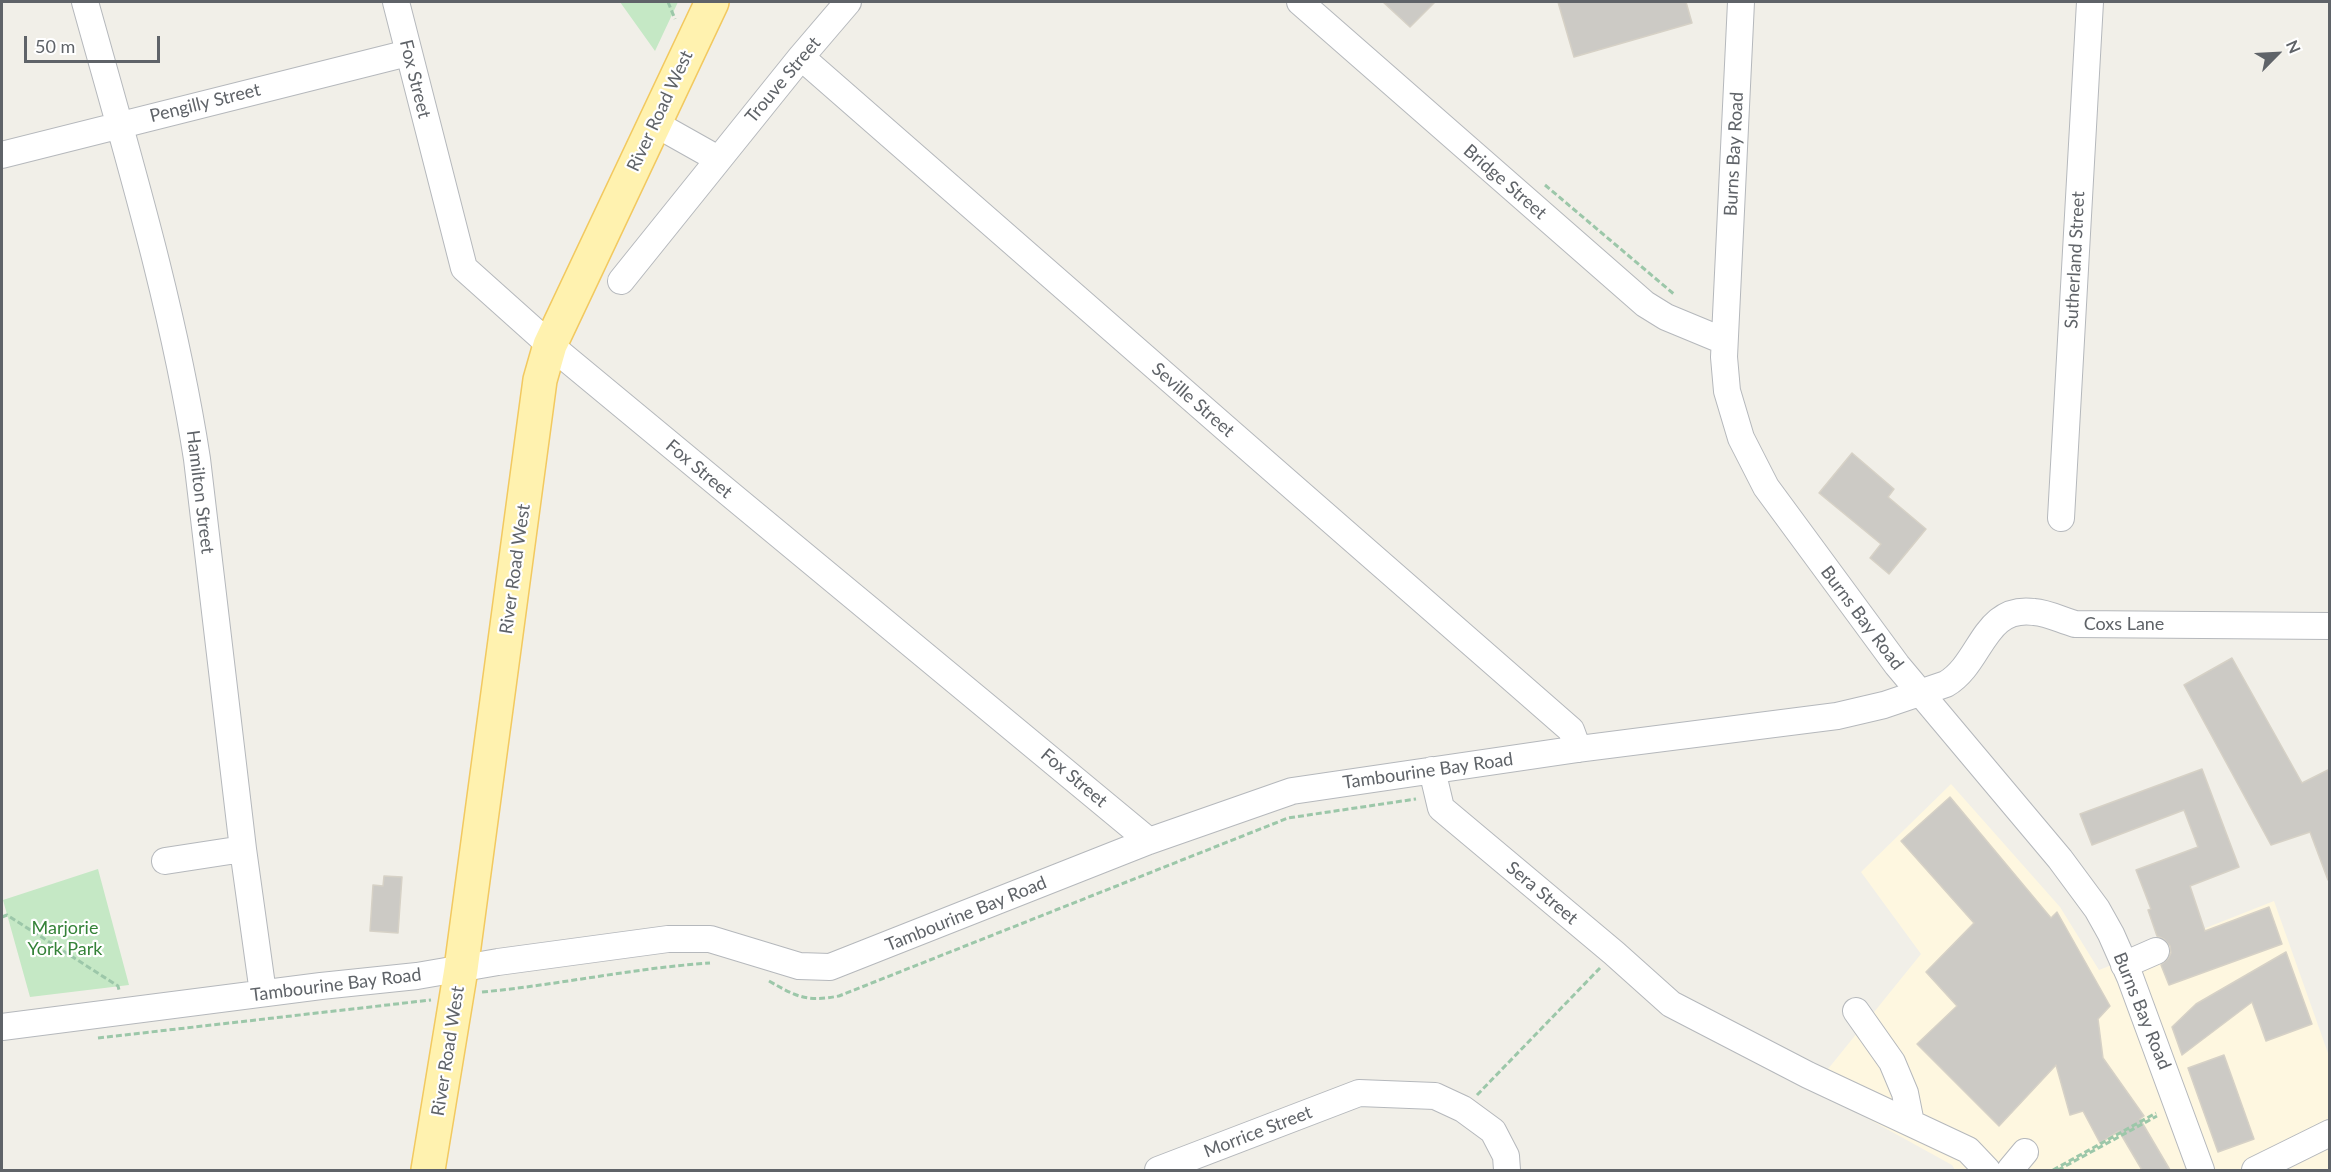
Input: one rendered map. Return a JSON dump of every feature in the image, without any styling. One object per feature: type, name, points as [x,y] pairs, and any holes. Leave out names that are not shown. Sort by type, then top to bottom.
[{"type":"main road","name":"River Road West","points":[[428,1170],[461,969],[540,380],[550,345],[712,2]]},
{"type":"street","name":"Hamilton Street","points":[[85,2],[171,318],[188,396],[199,471],[243,849],[263,993]]},
{"type":"street","name":"Fox Street","points":[[396,2],[464,268],[550,345],[1149,841]]},
{"type":"street","name":"Trouve Street","points":[[621,280],[848,2]]},
{"type":"street","name":"Bridge Street","points":[[1300,2],[1645,304],[1666,317],[1724,341]]},
{"type":"street","name":"Burns Bay Road","points":[[1741,2],[1724,341],[1725,374],[1741,438],[1758,474],[1809,548],[1920,693],[2082,886],[2111,934],[2124,964],[2201,1170]]},
{"type":"street","name":"Sutherland Street","points":[[2061,518],[2090,2]]},
{"type":"street","name":"Pengilly Street","points":[[2,155],[408,52]]},
{"type":"street","name":"Seville Street","points":[[801,57],[1571,730],[1578,749]]},
{"type":"street","points":[[654,123],[718,159]]},
{"type":"street","name":"Coxs Lane","points":[[1920,693],[1946,684],[1961,673],[1990,628],[2014,613],[2035,612],[2074,624],[2330,626]]},
{"type":"street","name":"Tambourine Bay Road","points":[[3,1022],[126,1012],[263,993],[408,977],[620,944],[680,938],[710,939],[799,966],[830,967],[1149,841],[1293,791],[1578,749],[1837,716],[1884,705],[1920,693]]},
{"type":"street","name":"Sera Street","points":[[1432,770],[1441,808],[1614,953],[1671,1004],[1808,1075],[1968,1150],[1987,1170]]},
{"type":"street","points":[[165,861],[243,849]]},
{"type":"street","points":[[2124,964],[2156,951]]},
{"type":"street","points":[[1856,1011],[1892,1062],[1905,1092],[1911,1123]]},
{"type":"street","name":"Morrice Street","points":[[1158,1170],[1359,1093],[1435,1096],[1463,1109]]},
{"type":"street","points":[[1463,1109],[1493,1131],[1506,1156],[1507,1170]]},
{"type":"street","points":[[2255,1170],[2330,1133]]},
{"type":"path","points":[[668,2],[676,24]]},
{"type":"path","points":[[1544,184],[1680,300]]},
{"type":"path","points":[[2,916],[7,915],[118,986],[126,1012]]},
{"type":"path","points":[[1463,1109],[1614,953]]},
{"type":"path","points":[[93,1039],[433,1000]]},
{"type":"path","points":[[2053,1170],[2157,1114],[2058,1170]]},
{"type":"shaded area","points":[[1951,784],[2060,907],[2099,970],[2274,901],[2329,1056],[2329,1170],[1955,1170],[1952,1165],[1816,1090],[1828,1069],[1921,954],[1861,872]]},
{"type":"green space","points":[[620,2],[678,2],[655,51]]},
{"type":"green space","name":"Marjorie York Park","points":[[98,869],[129,985],[30,997],[3,900]]},
{"type":"building","points":[[1383,2],[1435,2],[1410,27]]},
{"type":"building","points":[[1558,2],[1686,2],[1692,23],[1574,57]]},
{"type":"building","points":[[1852,453],[1894,489],[1888,497],[1926,529],[1889,574],[1870,558],[1881,544],[1819,493]]},
{"type":"building","points":[[2232,658],[2302,783],[2330,769],[2330,880],[2328,880],[2310,832],[2271,845],[2184,685]]},
{"type":"building","points":[[2202,769],[2239,867],[2190,886],[2205,931],[2269,907],[2282,944],[2169,985],[2161,965],[2171,953],[2170,946],[2164,939],[2157,936],[2148,910],[2151,909],[2136,870],[2198,847],[2184,810],[2092,845],[2080,814]]},
{"type":"building","points":[[1950,797],[2051,918],[2057,912],[2110,1006],[2098,1019],[2103,1058],[2144,1116],[2140,1119],[2170,1170],[2142,1170],[2119,1131],[2100,1143],[2083,1111],[2070,1115],[2056,1065],[1999,1126],[1917,1044],[1957,1006],[1926,972],[1974,923],[1901,841]]},
{"type":"building","points":[[384,876],[402,877],[398,933],[370,931],[373,885],[383,886]]},
{"type":"building","points":[[2286,952],[2312,1024],[2266,1041],[2252,1002],[2182,1055],[2172,1027],[2196,1004]]},
{"type":"building","points":[[2224,1055],[2254,1139],[2218,1152],[2188,1068]]}]
